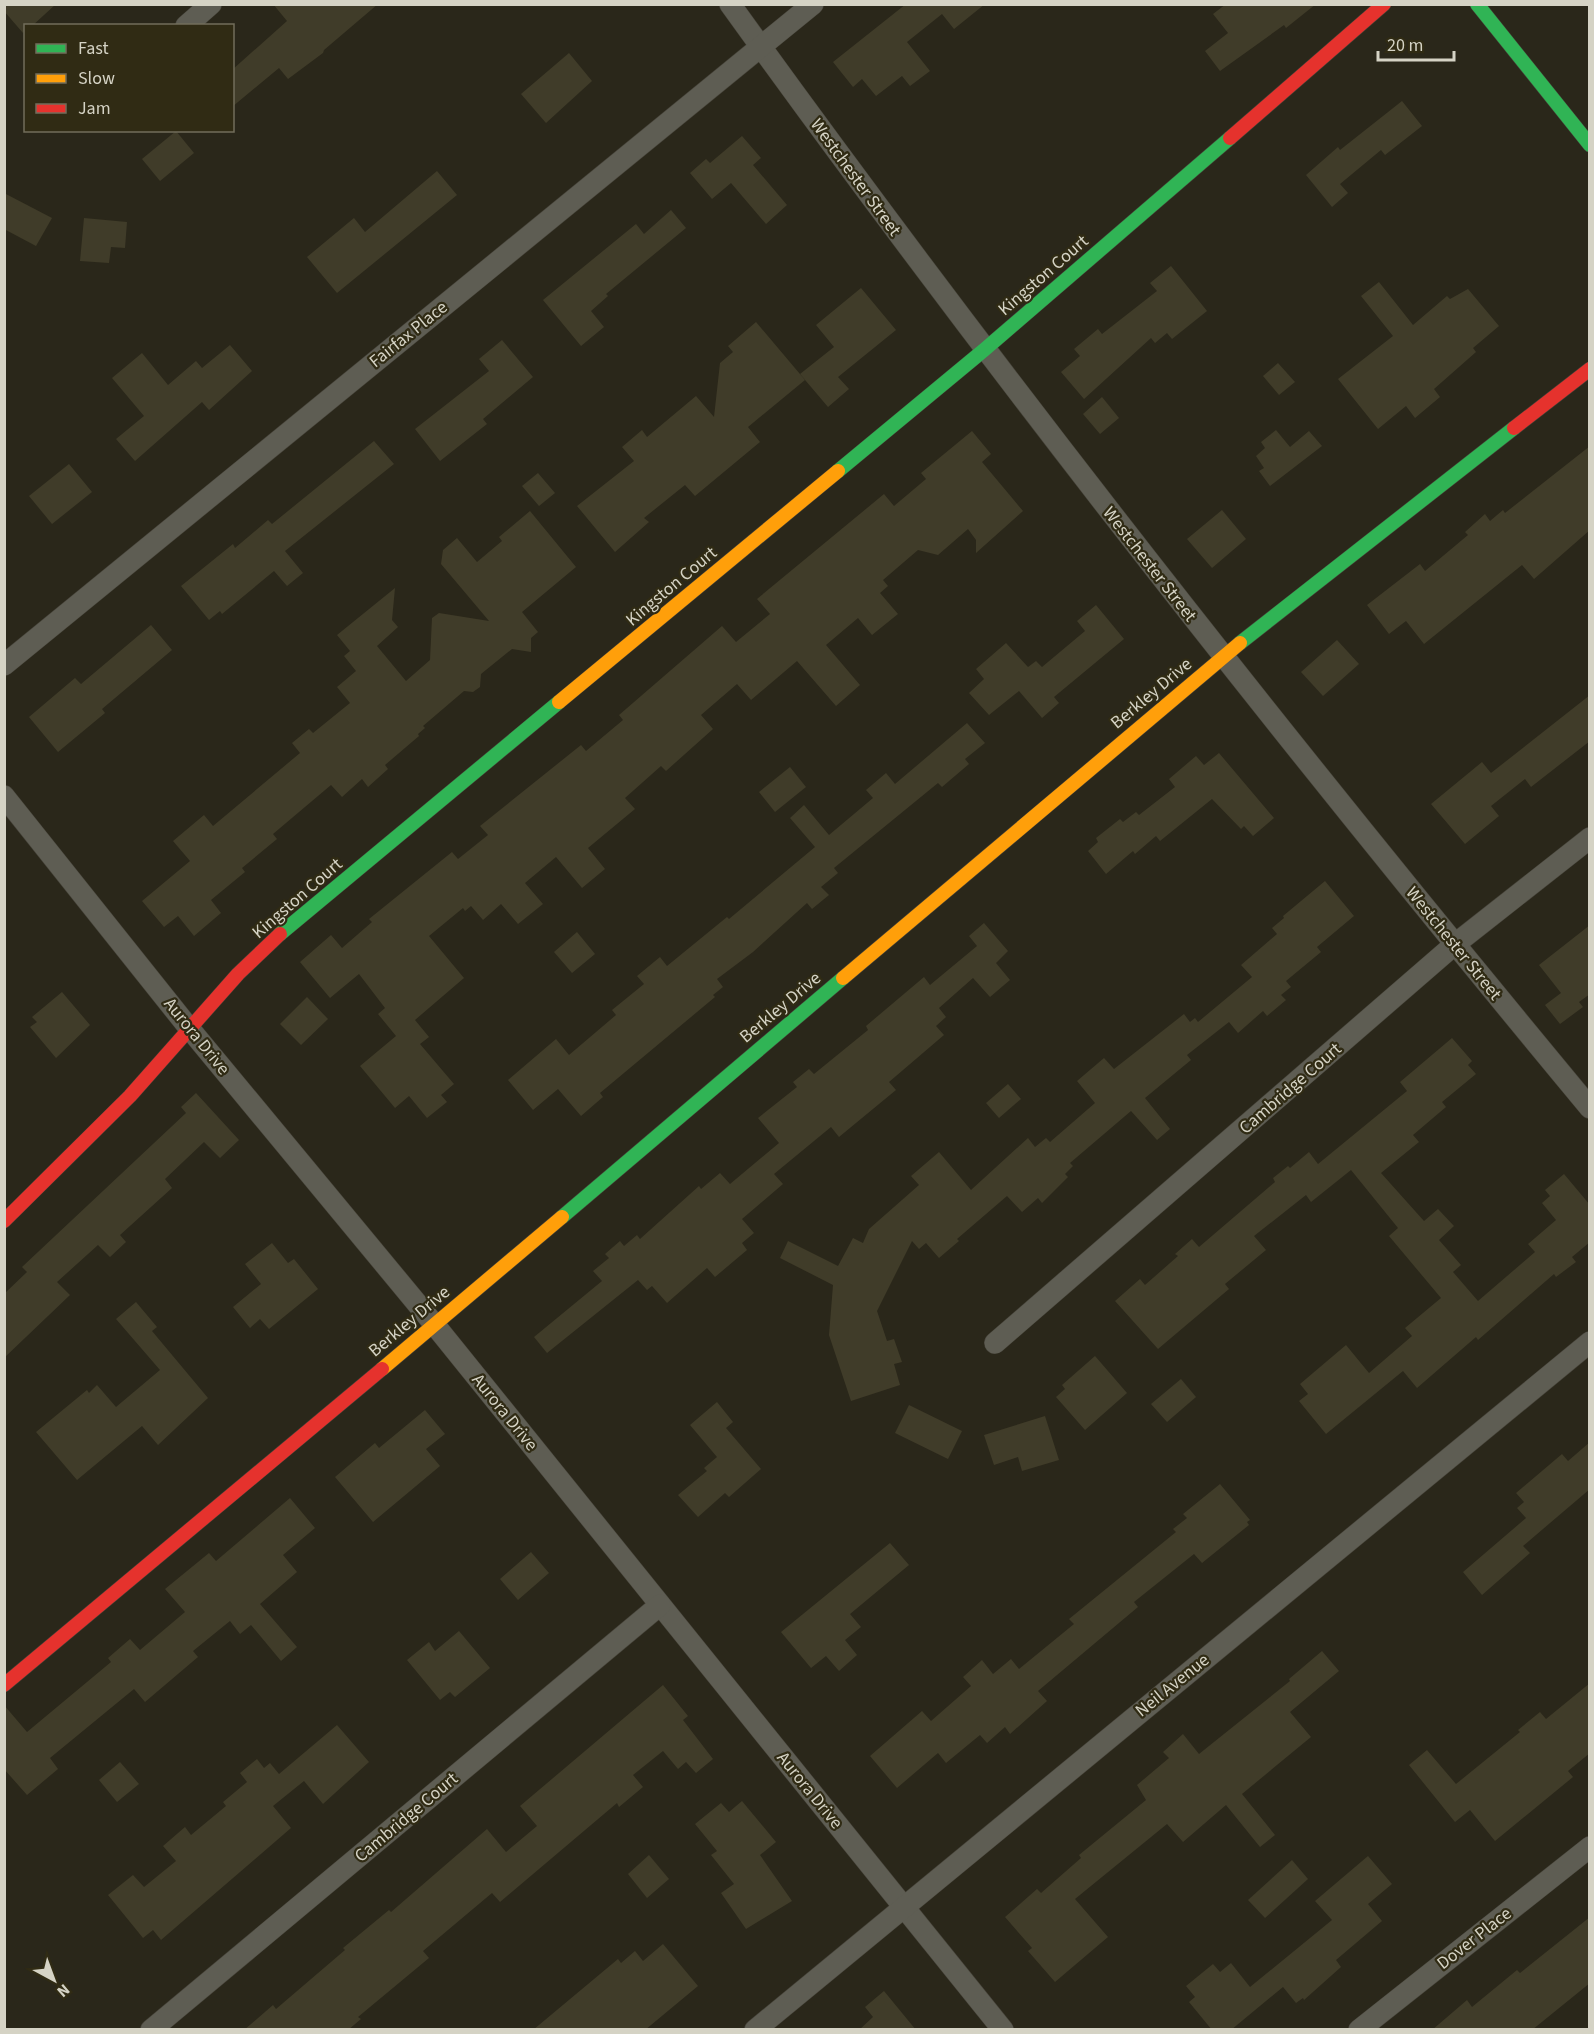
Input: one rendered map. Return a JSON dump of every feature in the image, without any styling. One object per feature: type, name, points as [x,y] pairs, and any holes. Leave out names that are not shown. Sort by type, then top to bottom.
[{"type":"street","points":[[188,24],[211,4]]},
{"type":"street","name":"Westchester Street","points":[[730,4],[984,350],[1221,657],[1454,945],[1590,1108]]},
{"type":"street","name":"Fairfax Place","points":[[4,665],[759,45],[813,4]]},
{"type":"street","name":"Kingston Court","points":[[4,1221],[130,1096],[238,974],[287,927],[984,350],[1384,4]]},
{"type":"street","points":[[1477,4],[1590,145]]},
{"type":"street","name":"Berkley Drive","points":[[4,1685],[226,1501],[1221,657],[1590,369]]},
{"type":"street","name":"Aurora Drive","points":[[4,796],[189,1028],[434,1324],[1003,2030]]},
{"type":"street","name":"Cambridge Court","points":[[995,1343],[1454,945],[1590,838]]},
{"type":"street","name":"Neil Avenue","points":[[755,2030],[903,1905],[1590,1342]]},
{"type":"street","name":"Cambridge Court","points":[[151,2030],[660,1605]]},
{"type":"street","name":"Dover Place","points":[[1359,2030],[1590,1847]]},
{"type":"building","points":[[4,4],[56,4],[34,24],[24,24],[23,33],[4,11]]},
{"type":"building","points":[[273,4],[378,4],[323,53],[288,79],[279,68],[234,105],[234,68],[287,21]]},
{"type":"building","points":[[906,4],[985,4],[954,29],[942,14],[907,42],[930,71],[910,86],[902,76],[876,96],[862,79],[853,87],[833,62]]},
{"type":"building","points":[[1226,4],[1316,4],[1286,28],[1284,25],[1220,71],[1205,51],[1228,33],[1213,14]]},
{"type":"building","points":[[569,53],[592,81],[546,123],[521,94]]},
{"type":"building","points":[[1402,101],[1422,126],[1385,155],[1381,150],[1340,184],[1348,193],[1332,207],[1306,175],[1338,147],[1340,150]]},
{"type":"building","points":[[175,132],[194,153],[160,181],[142,159]]},
{"type":"building","points":[[742,136],[761,158],[753,165],[787,205],[766,224],[731,183],[712,199],[690,173],[706,159],[710,163]]},
{"type":"building","points":[[437,171],[457,195],[337,293],[307,257],[354,218],[365,232]]},
{"type":"building","points":[[4,193],[52,218],[36,246],[4,229]]},
{"type":"building","points":[[671,210],[686,228],[606,294],[608,296],[591,311],[604,327],[581,346],[543,300],[636,224],[644,234]]},
{"type":"building","points":[[84,218],[127,222],[125,248],[111,247],[109,263],[80,261]]},
{"type":"building","points":[[1171,266],[1207,311],[1172,339],[1167,333],[1155,343],[1151,338],[1084,399],[1061,372],[1080,356],[1074,349],[1098,329],[1102,334],[1157,291],[1150,283]]},
{"type":"building","points":[[1379,282],[1413,325],[1447,296],[1450,299],[1468,289],[1499,326],[1473,348],[1476,352],[1434,389],[1440,397],[1415,418],[1406,406],[1378,429],[1338,379],[1393,336],[1361,296]]},
{"type":"building","points":[[861,288],[896,330],[838,377],[849,389],[828,407],[800,374],[834,347],[816,325]]},
{"type":"building","points":[[756,322],[805,380],[748,427],[760,442],[695,496],[685,485],[644,518],[649,522],[615,552],[577,506],[634,461],[622,447],[642,430],[647,437],[696,396],[714,417],[720,363],[733,352],[728,346]]},
{"type":"building","points":[[502,340],[533,377],[483,419],[487,424],[440,461],[415,429],[489,371],[479,359]]},
{"type":"building","points":[[230,345],[252,371],[209,410],[202,402],[135,461],[116,439],[144,416],[112,378],[142,353],[168,385],[196,361],[202,368]]},
{"type":"building","points":[[1278,363],[1295,382],[1279,395],[1263,376]]},
{"type":"building","points":[[1102,397],[1119,418],[1100,434],[1083,414]]},
{"type":"building","points":[[1276,430],[1290,447],[1309,431],[1322,446],[1270,486],[1259,471],[1264,468],[1256,456],[1265,448],[1261,442]]},
{"type":"building","points":[[972,431],[991,454],[982,462],[1023,511],[976,553],[976,540],[968,529],[938,555],[918,550],[883,580],[888,586],[880,593],[898,614],[872,635],[858,618],[826,645],[860,685],[836,706],[797,661],[751,700],[737,684],[701,715],[713,729],[666,771],[661,766],[625,798],[635,809],[588,848],[605,869],[582,888],[556,857],[525,883],[543,904],[518,924],[501,904],[483,920],[471,906],[465,911],[463,908],[429,936],[464,978],[415,1020],[429,1037],[420,1044],[454,1084],[441,1095],[447,1102],[427,1118],[409,1096],[395,1108],[360,1066],[396,1036],[378,1014],[385,1008],[359,974],[330,998],[300,962],[331,935],[342,948],[372,922],[369,919],[452,852],[458,859],[488,835],[480,826],[581,745],[586,751],[623,720],[619,715],[722,626],[736,642],[770,614],[757,599],[884,494],[894,506],[926,479],[921,473]]},
{"type":"building","points":[[374,441],[394,464],[285,551],[303,573],[287,586],[274,571],[222,614],[220,611],[209,620],[181,586],[233,544],[235,548],[268,520],[272,524]]},
{"type":"building","points":[[1590,446],[1590,530],[1534,579],[1522,565],[1424,644],[1406,621],[1389,634],[1367,605],[1420,564],[1425,571],[1468,535],[1465,532],[1485,514],[1490,521],[1503,510],[1505,513]]},
{"type":"building","points":[[69,464],[92,492],[52,524],[29,496]]},
{"type":"building","points":[[538,473],[555,493],[539,506],[522,486]]},
{"type":"building","points":[[1222,510],[1246,539],[1212,568],[1187,539]]},
{"type":"building","points":[[530,511],[576,567],[522,612],[538,632],[531,638],[531,652],[512,649],[481,674],[480,687],[473,692],[464,691],[423,726],[425,728],[418,734],[419,736],[385,765],[388,769],[368,787],[362,779],[342,797],[331,785],[273,834],[277,839],[242,868],[245,872],[211,900],[221,913],[194,936],[178,916],[164,927],[142,901],[190,861],[173,841],[204,815],[213,826],[300,753],[292,743],[309,729],[313,733],[350,703],[337,687],[356,671],[344,656],[350,651],[337,635],[395,588],[392,620],[398,627],[377,646],[406,681],[430,660],[432,618],[439,613],[489,621],[441,564],[443,550],[457,538],[477,562],[502,541],[499,537]]},
{"type":"building","points":[[1096,605],[1124,639],[1054,697],[1059,703],[1042,718],[1019,691],[989,715],[969,693],[984,679],[976,669],[1006,643],[1028,667],[1036,661],[1042,667],[1085,631],[1077,621]]},
{"type":"building","points":[[151,625],[172,650],[102,709],[105,713],[58,752],[29,717],[75,678],[81,684]]},
{"type":"building","points":[[1337,640],[1359,664],[1323,696],[1301,672]]},
{"type":"building","points":[[1590,695],[1590,741],[1531,787],[1525,779],[1491,806],[1499,816],[1465,844],[1431,804],[1482,762],[1491,773]]},
{"type":"building","points":[[967,723],[985,743],[965,759],[969,764],[942,787],[938,783],[834,868],[838,873],[821,887],[829,895],[812,909],[807,903],[753,952],[717,979],[723,987],[713,995],[715,997],[600,1093],[603,1097],[581,1116],[558,1089],[533,1110],[508,1080],[556,1039],[569,1055],[616,1015],[612,1010],[644,984],[637,976],[660,957],[667,966],[727,917],[729,919],[815,847],[790,818],[804,805],[829,835],[873,798],[866,790],[886,773],[895,784]]},
{"type":"building","points":[[1219,753],[1274,818],[1253,836],[1244,826],[1241,829],[1212,799],[1160,841],[1156,836],[1135,854],[1133,851],[1106,874],[1088,851],[1098,842],[1096,838],[1120,819],[1123,822],[1136,812],[1139,815],[1175,787],[1169,779],[1196,756],[1204,765]]},
{"type":"building","points":[[790,767],[806,787],[775,812],[759,792]]},
{"type":"building","points":[[1325,881],[1354,916],[1317,947],[1321,952],[1286,981],[1291,987],[1281,995],[1286,1000],[1267,1016],[1263,1011],[1238,1033],[1229,1022],[1187,1055],[1191,1060],[1145,1098],[1170,1129],[1157,1140],[1131,1111],[1070,1163],[1073,1166],[1065,1174],[1068,1177],[1042,1203],[1038,1198],[1022,1212],[1007,1196],[957,1239],[959,1241],[939,1258],[926,1243],[919,1249],[912,1241],[877,1311],[887,1341],[894,1339],[902,1362],[894,1364],[900,1385],[851,1401],[829,1335],[833,1285],[780,1258],[788,1241],[838,1266],[853,1238],[863,1243],[869,1229],[919,1185],[911,1176],[939,1152],[971,1190],[1028,1138],[1035,1147],[1046,1138],[1050,1142],[1095,1103],[1077,1081],[1104,1058],[1114,1069],[1184,1014],[1190,1022],[1195,1018],[1198,1022],[1252,977],[1241,965],[1277,934],[1272,928],[1284,918],[1283,916]]},
{"type":"building","points":[[984,923],[1008,951],[996,963],[1010,980],[990,997],[973,978],[939,1008],[946,1017],[936,1026],[944,1035],[889,1082],[896,1090],[839,1137],[831,1127],[774,1174],[783,1184],[742,1219],[754,1233],[742,1243],[747,1250],[715,1277],[707,1268],[667,1303],[652,1286],[647,1290],[638,1280],[547,1353],[534,1337],[602,1281],[593,1271],[609,1258],[605,1254],[620,1241],[624,1246],[637,1235],[640,1239],[699,1186],[701,1189],[720,1173],[730,1184],[779,1143],[758,1118],[797,1087],[793,1082],[809,1069],[814,1074],[868,1030],[866,1026],[924,977],[930,985],[977,946],[969,936]]},
{"type":"building","points":[[1590,925],[1590,994],[1579,1002],[1583,1007],[1560,1024],[1545,1005],[1561,993],[1539,965]]},
{"type":"building","points":[[577,932],[595,954],[572,973],[554,952]]},
{"type":"building","points":[[62,992],[90,1025],[56,1058],[30,1027],[37,1022],[32,1017]]},
{"type":"building","points":[[307,997],[328,1019],[301,1045],[280,1024]]},
{"type":"building","points":[[1452,1038],[1472,1061],[1468,1065],[1476,1074],[1442,1102],[1446,1107],[1413,1135],[1419,1142],[1381,1173],[1424,1221],[1438,1209],[1454,1226],[1439,1240],[1461,1265],[1453,1272],[1478,1301],[1535,1252],[1528,1244],[1556,1220],[1542,1203],[1550,1196],[1545,1190],[1564,1174],[1590,1205],[1590,1242],[1572,1257],[1576,1262],[1556,1277],[1554,1274],[1478,1340],[1476,1337],[1417,1388],[1403,1371],[1326,1434],[1299,1401],[1308,1394],[1300,1384],[1346,1345],[1369,1373],[1412,1336],[1405,1328],[1441,1298],[1389,1236],[1398,1228],[1351,1170],[1311,1202],[1306,1195],[1254,1236],[1266,1250],[1225,1284],[1229,1289],[1158,1349],[1115,1301],[1140,1279],[1145,1285],[1178,1256],[1175,1254],[1192,1239],[1199,1247],[1275,1182],[1273,1178],[1288,1166],[1290,1168],[1309,1152],[1318,1164],[1407,1091],[1400,1082]]},
{"type":"building","points":[[1008,1084],[1021,1099],[999,1118],[986,1103]]},
{"type":"building","points":[[196,1093],[239,1140],[220,1158],[204,1142],[165,1179],[172,1188],[120,1235],[126,1242],[110,1257],[98,1245],[57,1282],[70,1295],[4,1358],[4,1294],[27,1272],[22,1267],[186,1113],[181,1107]]},
{"type":"building","points":[[272,1243],[288,1263],[294,1259],[318,1289],[269,1329],[260,1319],[250,1328],[233,1307],[261,1284],[245,1264]]},
{"type":"building","points":[[136,1302],[157,1327],[152,1331],[208,1398],[158,1445],[142,1426],[77,1480],[36,1432],[87,1390],[89,1393],[97,1385],[116,1407],[160,1370],[116,1319]]},
{"type":"building","points":[[1095,1356],[1127,1393],[1085,1430],[1056,1397],[1065,1389],[1062,1385]]},
{"type":"building","points":[[1181,1379],[1196,1397],[1167,1422],[1151,1404]]},
{"type":"building","points":[[717,1402],[733,1422],[726,1428],[761,1469],[729,1497],[725,1493],[698,1517],[678,1495],[707,1471],[704,1468],[717,1457],[690,1425]]},
{"type":"building","points":[[909,1405],[962,1431],[948,1459],[895,1433]]},
{"type":"building","points":[[425,1410],[445,1434],[426,1449],[440,1466],[373,1522],[335,1477],[375,1443],[379,1448]]},
{"type":"building","points":[[1045,1416],[1059,1460],[1022,1471],[1018,1457],[994,1465],[984,1435]]},
{"type":"building","points":[[1590,1442],[1590,1489],[1523,1546],[1530,1553],[1482,1595],[1463,1572],[1526,1518],[1517,1508],[1524,1502],[1516,1493],[1562,1454],[1568,1461]]},
{"type":"building","points":[[1220,1484],[1250,1520],[1247,1522],[1249,1525],[1202,1563],[1194,1554],[1134,1602],[1138,1607],[1038,1691],[1047,1701],[1010,1734],[1005,1727],[987,1743],[980,1735],[946,1763],[938,1753],[897,1788],[870,1756],[922,1711],[931,1721],[971,1686],[963,1677],[982,1660],[993,1674],[1011,1659],[1019,1669],[1074,1624],[1069,1619],[1176,1532],[1173,1529],[1187,1518],[1183,1514]]},
{"type":"building","points":[[290,1498],[315,1528],[283,1555],[297,1572],[260,1604],[297,1647],[281,1661],[251,1625],[240,1634],[230,1621],[193,1651],[198,1657],[145,1702],[134,1689],[50,1758],[58,1769],[27,1795],[4,1769],[4,1705],[27,1732],[111,1662],[108,1658],[130,1639],[140,1650],[185,1612],[165,1589],[209,1553],[216,1561]]},
{"type":"building","points":[[890,1543],[909,1565],[850,1614],[861,1627],[845,1640],[857,1655],[839,1671],[826,1656],[811,1668],[781,1632]]},
{"type":"building","points":[[531,1552],[549,1573],[518,1600],[500,1579]]},
{"type":"building","points":[[459,1631],[490,1668],[455,1697],[450,1692],[440,1700],[407,1660],[429,1642],[435,1651]]},
{"type":"building","points":[[1322,1651],[1339,1671],[1290,1712],[1311,1737],[1242,1794],[1275,1835],[1260,1847],[1226,1805],[1183,1842],[1167,1824],[1075,1899],[1108,1937],[1055,1982],[1028,1951],[1032,1948],[1005,1917],[1037,1889],[1041,1893],[1081,1858],[1079,1855],[1146,1800],[1137,1785],[1169,1758],[1163,1752],[1183,1734],[1199,1754],[1290,1681],[1289,1679]]},
{"type":"building","points":[[1590,1683],[1590,1753],[1568,1771],[1573,1777],[1495,1841],[1470,1810],[1455,1822],[1409,1765],[1427,1750],[1456,1784],[1520,1732],[1518,1730],[1540,1712],[1546,1719]]},
{"type":"building","points":[[663,1685],[688,1716],[683,1720],[713,1759],[696,1773],[686,1762],[678,1769],[663,1751],[633,1775],[643,1787],[619,1807],[617,1803],[500,1902],[492,1893],[423,1951],[429,1958],[358,2017],[361,2019],[348,2030],[244,2030],[273,2005],[276,2009],[345,1950],[343,1948],[389,1910],[391,1912],[487,1829],[506,1852],[537,1826],[520,1806]]},
{"type":"building","points":[[337,1725],[369,1762],[323,1804],[304,1781],[273,1806],[291,1828],[161,1940],[153,1930],[143,1938],[108,1895],[133,1875],[144,1887],[176,1861],[163,1846],[185,1827],[191,1835],[226,1806],[223,1802],[247,1782],[240,1773],[257,1759],[264,1768],[270,1763],[279,1774]]},
{"type":"building","points":[[120,1762],[139,1784],[117,1802],[99,1780]]},
{"type":"building","points":[[742,1801],[776,1842],[760,1855],[792,1901],[746,1929],[721,1893],[734,1884],[711,1855],[717,1851],[695,1824],[721,1803],[729,1812]]},
{"type":"building","points":[[649,1855],[669,1879],[647,1898],[628,1874]]},
{"type":"building","points":[[1368,1856],[1392,1884],[1368,1904],[1382,1921],[1336,1960],[1341,1967],[1304,2000],[1303,1998],[1296,2003],[1283,1987],[1231,2030],[1212,2030],[1189,2002],[1195,1997],[1186,1986],[1213,1964],[1220,1972],[1231,1963],[1250,1987],[1332,1920],[1315,1901]]},
{"type":"building","points":[[1292,1860],[1308,1879],[1265,1918],[1248,1900]]},
{"type":"building","points":[[1590,1917],[1590,1983],[1532,2030],[1432,2030],[1467,2000],[1472,2007],[1517,1970],[1520,1973]]},
{"type":"building","points":[[663,1944],[698,1986],[645,2030],[533,2030],[618,1959],[621,1963],[635,1951],[643,1961]]},
{"type":"building","points":[[884,1991],[916,2030],[859,2030],[873,2017],[865,2007]]},
{"type":"traffic: fast","points":[[1477,4],[1590,145]]},
{"type":"traffic: fast","points":[[838,471],[984,350],[1230,138]]},
{"type":"traffic: fast","points":[[1240,643],[1514,428]]},
{"type":"traffic: fast","points":[[280,934],[559,702]]},
{"type":"traffic: fast","points":[[562,1217],[843,978]]},
{"type":"traffic: slow","points":[[559,702],[838,471]]},
{"type":"traffic: slow","points":[[843,978],[1240,643]]},
{"type":"traffic: slow","points":[[382,1369],[562,1217]]},
{"type":"traffic: jam","points":[[1230,138],[1384,4]]},
{"type":"traffic: jam","points":[[1514,428],[1590,369]]},
{"type":"traffic: jam","points":[[4,1221],[130,1096],[238,974],[280,934]]},
{"type":"traffic: jam","points":[[4,1685],[382,1369]]}]
